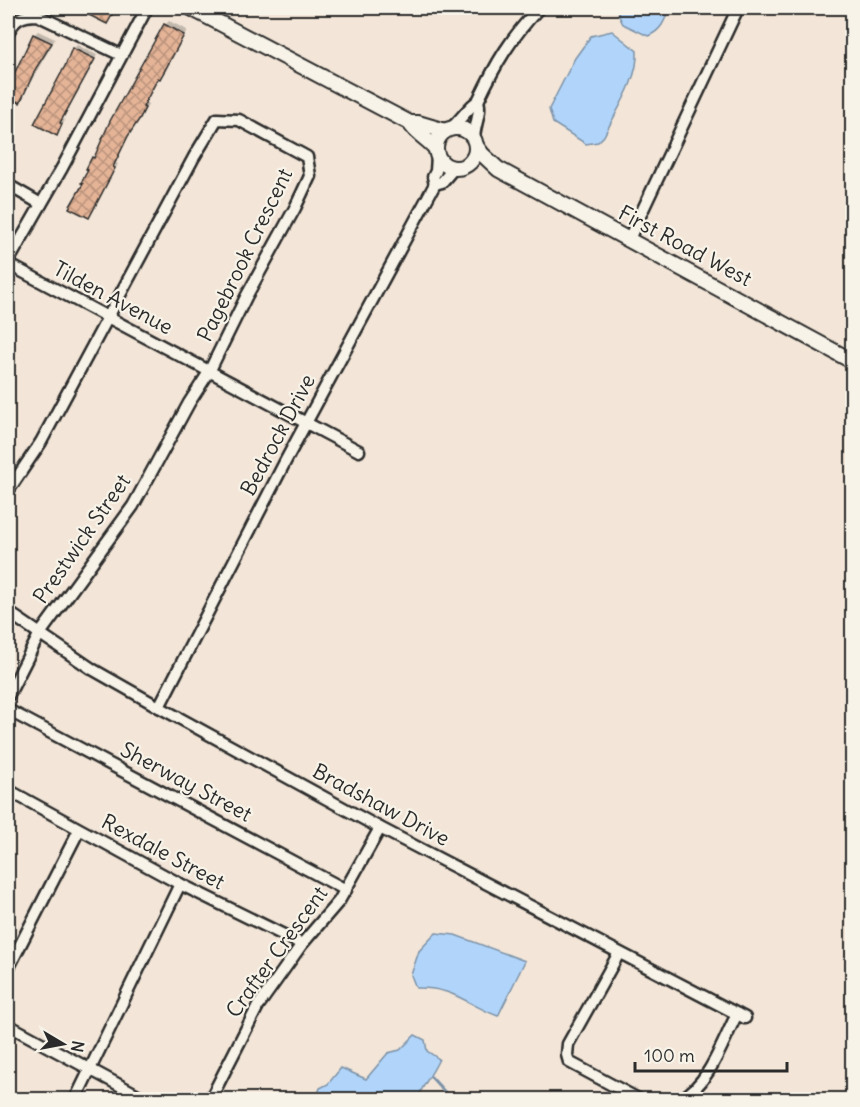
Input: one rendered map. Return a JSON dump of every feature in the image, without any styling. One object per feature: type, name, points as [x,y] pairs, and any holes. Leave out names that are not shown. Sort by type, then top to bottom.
[{"type":"street","points":[[8,263],[62,168],[147,8]]},
{"type":"street","name":"First Road West","points":[[191,8],[410,123],[448,129],[465,129],[482,154],[498,169],[852,361]]},
{"type":"street","points":[[437,152],[439,136],[478,101],[500,56],[522,26],[539,8]]},
{"type":"street","points":[[629,239],[738,8]]},
{"type":"street","points":[[8,33],[11,25],[23,15],[37,15],[121,54]]},
{"type":"street","points":[[460,166],[475,153],[474,128],[480,108],[478,101]]},
{"type":"street","name":"Pagebrook Crescent","points":[[108,318],[217,119],[239,120],[307,157],[310,176],[209,372]]},
{"type":"street","name":"First Road West","points":[[410,123],[413,130],[425,136],[437,152],[441,162],[491,171],[498,169]]},
{"type":"street","name":"Bedrock Drive","points":[[159,707],[306,422],[435,184],[433,177],[436,171],[437,152]]},
{"type":"street","name":"Bedrock Drive","points":[[435,184],[442,182],[460,166]]},
{"type":"street","points":[[8,185],[41,204]]},
{"type":"street","name":"Tilden Avenue","points":[[8,263],[360,451]]},
{"type":"street","points":[[8,491],[41,442],[108,318]]},
{"type":"street","name":"Prestwick Street","points":[[39,635],[133,506],[189,403],[209,372]]},
{"type":"street","name":"Bradshaw Drive","points":[[8,612],[39,635],[159,707],[380,828],[741,1016],[703,1081],[691,1094],[680,1100]]},
{"type":"street","points":[[8,696],[39,635]]},
{"type":"street","name":"Sherway Street","points":[[8,710],[346,890]]},
{"type":"street","name":"Rexdale Street","points":[[8,790],[180,884],[302,944]]},
{"type":"street","name":"Crafter Crescent","points":[[210,1100],[258,1006],[302,944],[339,901],[380,828]]},
{"type":"street","points":[[8,969],[79,830]]},
{"type":"street","points":[[75,1100],[180,884]]},
{"type":"street","points":[[619,953],[568,1044],[567,1055],[569,1062],[640,1100]]},
{"type":"street","points":[[8,1025],[147,1100]]},
{"type":"water","points":[[621,8],[669,8],[662,25],[648,36],[623,24],[618,14]]},
{"type":"water","points":[[612,31],[637,51],[637,62],[631,84],[604,136],[598,142],[586,144],[553,123],[549,109],[575,58],[591,36]]},
{"type":"water","points":[[436,933],[455,935],[525,961],[498,1016],[450,993],[429,988],[416,988],[411,975],[419,951]]},
{"type":"water","points":[[415,1035],[425,1040],[427,1051],[439,1059],[417,1099],[316,1099],[320,1088],[328,1084],[341,1068],[366,1079],[388,1053],[400,1050]]},
{"type":"building","points":[[75,8],[116,8],[107,24]]},
{"type":"building","points":[[164,24],[184,35],[160,79],[158,78],[89,218],[69,208],[83,184],[81,183],[88,170],[86,169],[92,157],[94,158],[110,121]]},
{"type":"building","points":[[33,34],[52,43],[36,68],[20,103],[8,97],[8,87]]},
{"type":"building","points":[[72,48],[95,59],[60,123],[62,124],[57,136],[34,124]]},
{"type":"waterway","points":[[431,1077],[452,1100]]}]
